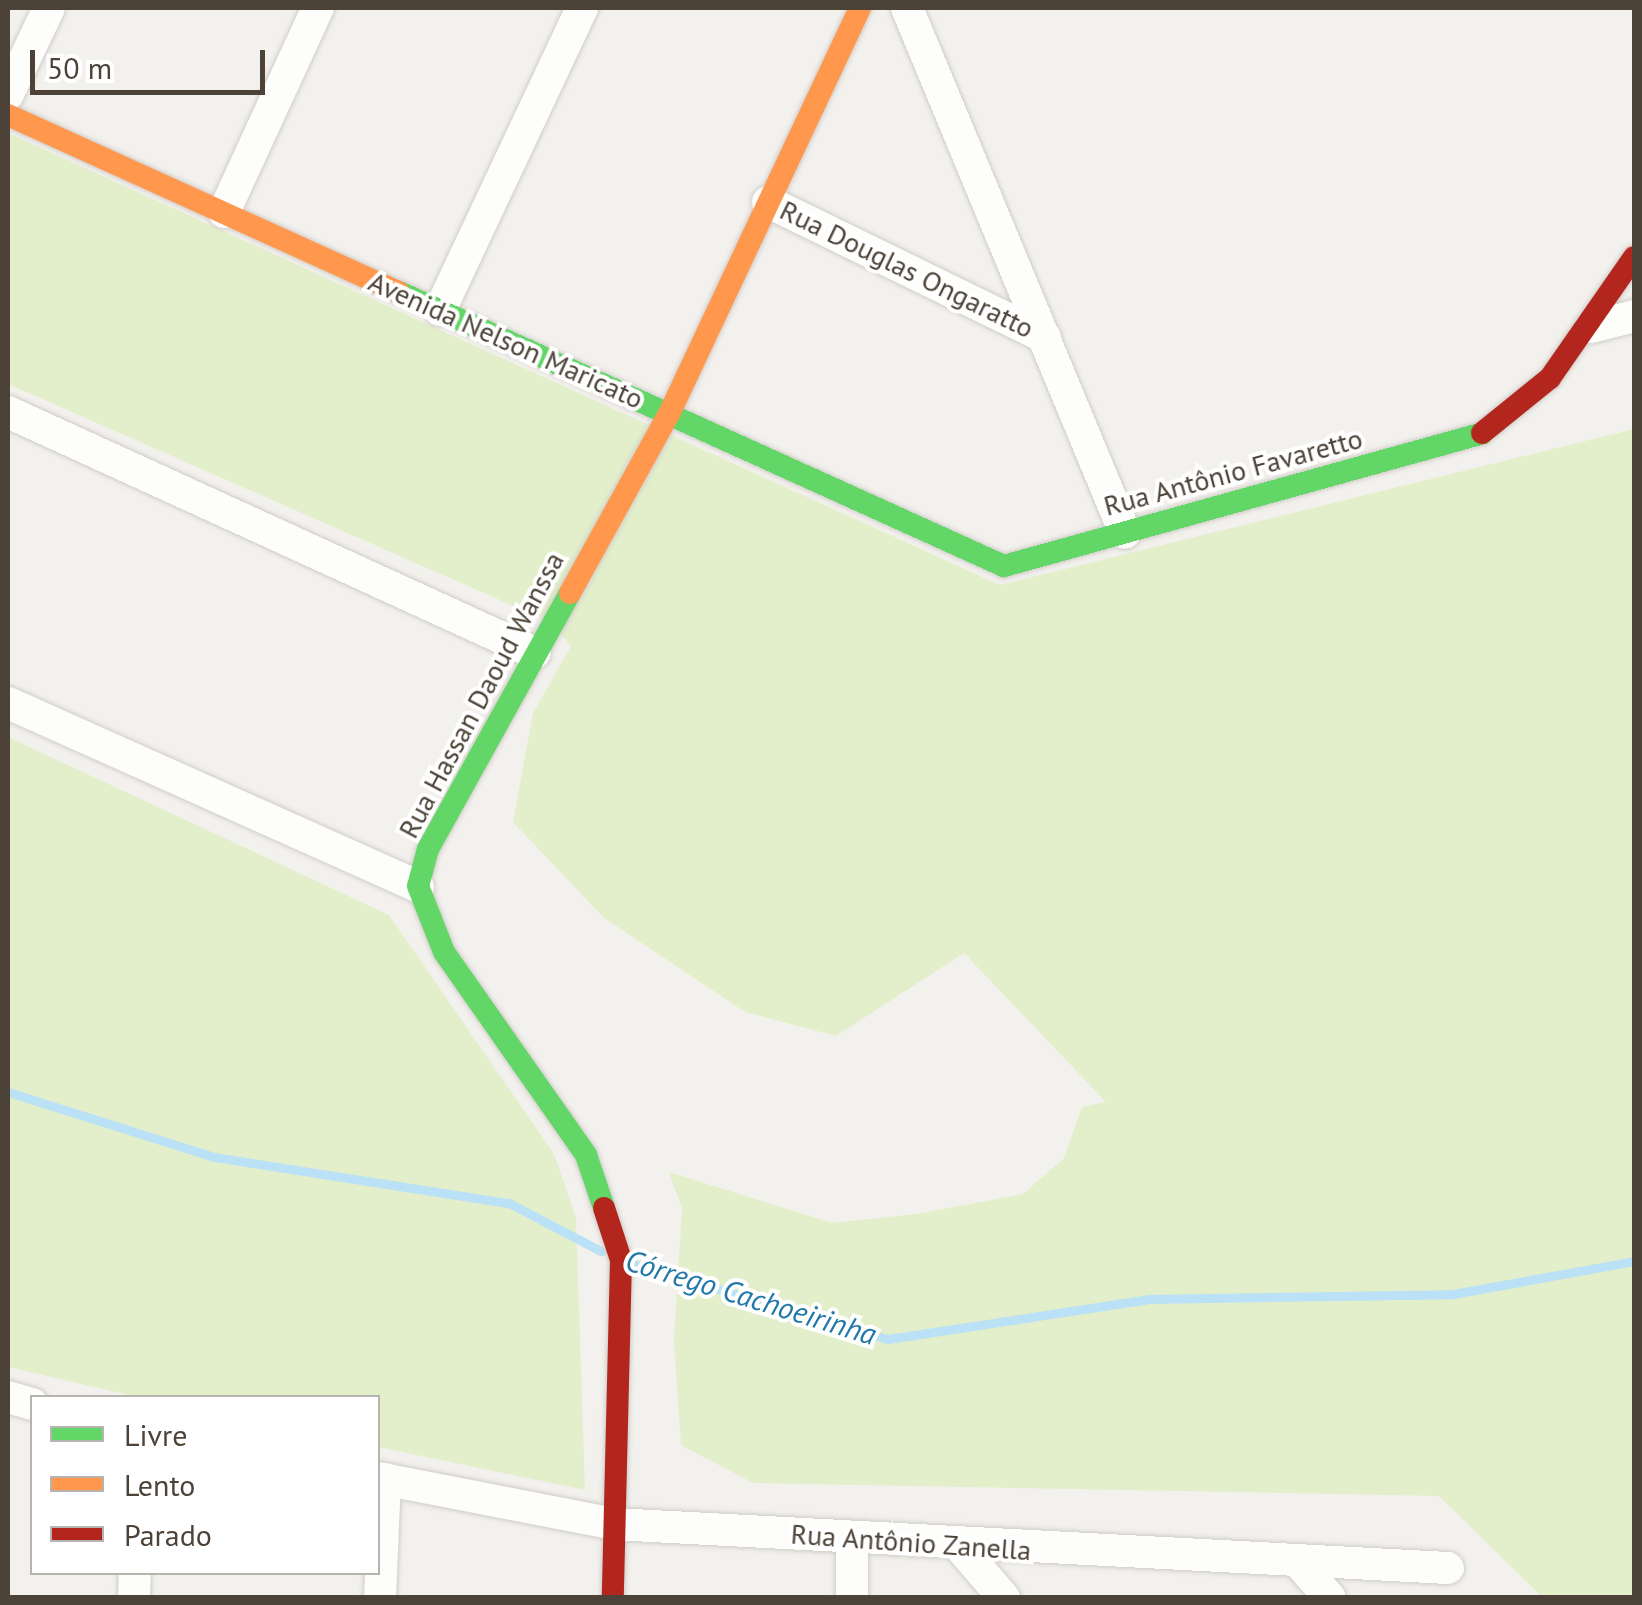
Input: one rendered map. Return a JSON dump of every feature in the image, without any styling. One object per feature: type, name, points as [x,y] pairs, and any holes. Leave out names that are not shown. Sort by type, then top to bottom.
[{"type":"street","points":[[8,94],[48,8]]},
{"type":"street","points":[[224,212],[318,8]]},
{"type":"street","points":[[440,310],[582,8]]},
{"type":"street","name":"Rua Hassan Daoud Wanssa","points":[[418,886],[428,849],[669,414],[860,8]]},
{"type":"street","points":[[907,8],[1125,533]]},
{"type":"street","name":"Avenida Nelson Maricato","points":[[8,114],[1004,566]]},
{"type":"street","name":"Rua Douglas Ongaratto","points":[[768,202],[1045,337]]},
{"type":"street","points":[[1591,327],[1634,257]]},
{"type":"street","points":[[1591,327],[1634,316]]},
{"type":"street","name":"Rua Antônio Favaretto","points":[[1004,566],[1478,436],[1550,378],[1591,327]]},
{"type":"street","points":[[8,412],[536,652]]},
{"type":"street","points":[[8,703],[418,886],[444,952],[586,1155],[621,1260],[612,1598]]},
{"type":"street","points":[[380,1598],[381,1479]]},
{"type":"street","name":"Rua Antônio Zanella","points":[[381,1479],[614,1524],[960,1547],[1448,1568]]},
{"type":"street","points":[[852,1538],[852,1598]]},
{"type":"street","points":[[960,1547],[1004,1598]]},
{"type":"street","points":[[1300,1564],[1330,1598]]},
{"type":"green space","points":[[8,133],[1000,585],[1634,429],[1634,1597],[1542,1597],[1439,1496],[753,1483],[681,1445],[674,1340],[682,1209],[669,1172],[832,1223],[916,1214],[1023,1194],[1064,1158],[1082,1107],[1106,1102],[964,953],[836,1036],[745,1012],[603,917],[513,822],[533,713],[571,646],[552,623],[8,384]]},
{"type":"green space","points":[[8,737],[389,915],[554,1154],[576,1218],[585,1490],[380,1447],[380,1395],[128,1395],[8,1367]]},
{"type":"waterway","name":"Córrego Cachoeirinha","points":[[8,1092],[214,1157],[509,1203],[601,1251]]},
{"type":"waterway","name":"Córrego Cachoeirinha","points":[[634,1264],[888,1339],[1148,1299],[1453,1294],[1634,1261]]},
{"type":"traffic: fast","points":[[399,292],[1004,566],[1482,433]]},
{"type":"traffic: fast","points":[[570,593],[428,849],[418,886],[444,952],[586,1155],[604,1208]]},
{"type":"traffic: slow","points":[[570,593],[669,414],[860,8]]},
{"type":"traffic: slow","points":[[8,115],[399,292]]},
{"type":"traffic: jam","points":[[1482,433],[1550,378],[1634,257]]},
{"type":"traffic: jam","points":[[604,1208],[621,1260],[613,1598]]}]
